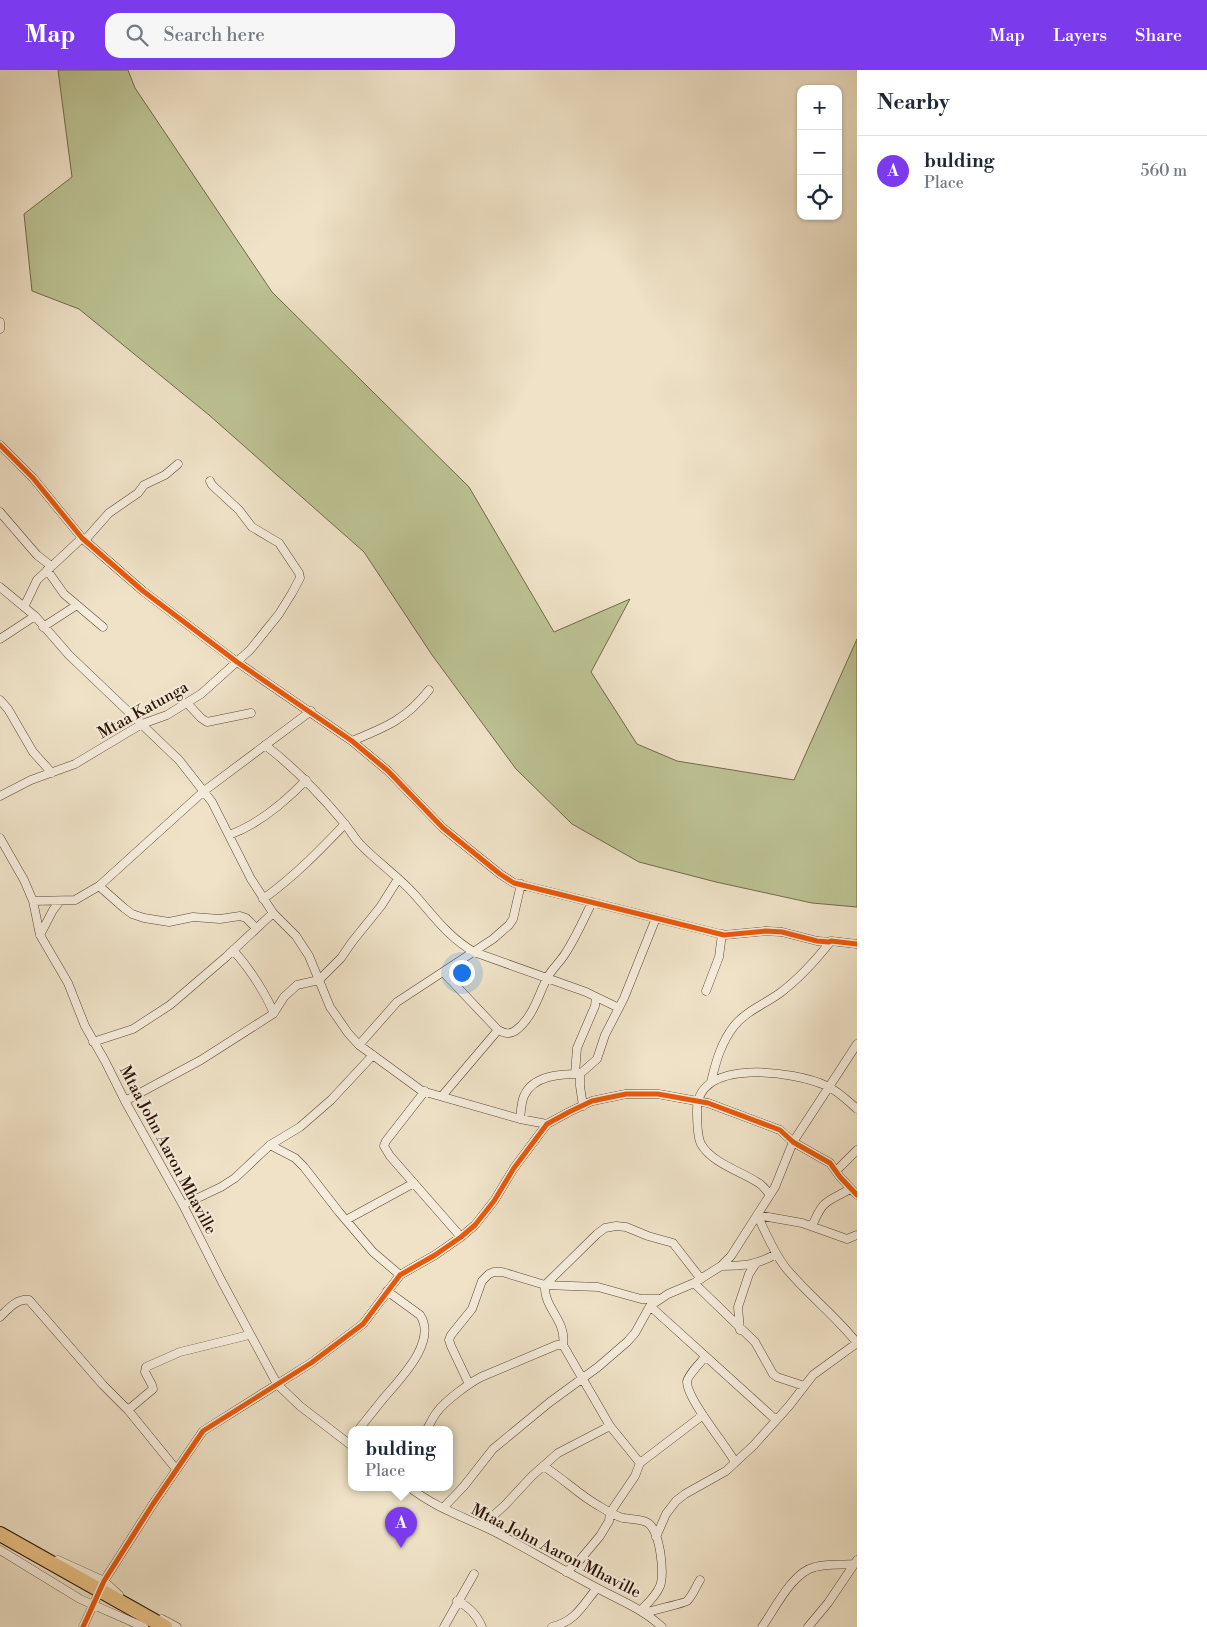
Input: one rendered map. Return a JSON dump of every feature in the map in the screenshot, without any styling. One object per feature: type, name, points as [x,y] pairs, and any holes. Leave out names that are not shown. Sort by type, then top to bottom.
[{"type":"highway","points":[[0,1534],[102,1586],[165,1627]]},
{"type":"street","points":[[0,322],[0,329]]},
{"type":"street","points":[[1,448],[33,478],[84,539],[143,591],[238,662],[352,741],[388,771],[443,828],[514,883],[722,934],[782,932],[817,941],[857,944]]},
{"type":"street","points":[[24,607],[37,580],[49,568],[84,539],[109,513],[138,493],[147,482],[165,476],[178,464]]},
{"type":"street","name":"Mtaa Katunga","points":[[0,796],[17,786],[75,764],[142,724],[167,714],[200,694],[250,650],[292,593],[300,578],[299,573],[279,543],[252,527],[239,510],[210,481]]},
{"type":"street","points":[[0,512],[49,568],[64,594],[103,627]]},
{"type":"street","points":[[0,587],[35,616],[69,654],[179,760],[204,791],[212,802],[244,867],[263,900],[296,936],[309,956],[330,1007],[359,1045],[415,1087],[520,1119],[548,1124]]},
{"type":"street","points":[[43,626],[76,605]]},
{"type":"street","points":[[0,639],[35,616]]},
{"type":"street","points":[[352,741],[402,718],[429,690]]},
{"type":"street","points":[[0,700],[33,752],[52,773]]},
{"type":"street","points":[[187,703],[207,722],[251,713]]},
{"type":"street","points":[[33,902],[75,900],[99,886],[204,791],[310,711]]},
{"type":"street","points":[[265,746],[306,780],[346,824],[358,842],[375,860],[413,893],[432,917],[462,945],[474,952],[547,978],[619,1008]]},
{"type":"street","points":[[229,835],[267,814],[306,780]]},
{"type":"street","points":[[263,900],[283,886],[305,866],[346,824]]},
{"type":"street","name":"Mtaa John Aaron Mhaville","points":[[0,838],[24,880],[33,902],[40,935],[68,983],[84,1026],[183,1205],[249,1335],[277,1384],[300,1406],[348,1440]]},
{"type":"street","points":[[125,1101],[201,1060],[274,1013],[284,997],[297,985],[318,980],[341,958],[381,906],[398,879]]},
{"type":"street","points":[[359,1045],[397,1002],[501,933],[513,920],[521,884]]},
{"type":"street","points":[[99,886],[132,914],[144,918],[169,922],[192,917],[220,920],[240,916],[246,918],[256,928]]},
{"type":"street","points":[[40,935],[60,901]]},
{"type":"street","points":[[443,972],[498,1030],[510,1034],[523,1023],[538,1000],[547,978],[564,955],[592,902]]},
{"type":"street","points":[[93,1042],[133,1029],[170,1005],[273,913]]},
{"type":"street","points":[[520,1119],[525,1094],[533,1084],[557,1074],[578,1074],[597,1059],[605,1035],[619,1008],[656,918]]},
{"type":"street","points":[[706,991],[719,957],[722,934]]},
{"type":"street","points":[[711,1082],[722,1044],[734,1026],[743,1016],[782,992],[808,968],[831,941]]},
{"type":"street","points":[[233,950],[244,961],[259,984],[274,1013]]},
{"type":"street","points":[[583,1106],[578,1074],[577,1048],[595,1006],[596,997]]},
{"type":"street","points":[[442,1096],[498,1030]]},
{"type":"street","points":[[443,1508],[464,1486],[493,1449],[627,1342],[635,1333],[650,1306],[697,1281],[721,1266],[732,1256],[770,1195],[793,1142],[857,1044]]},
{"type":"street","points":[[183,1205],[221,1187],[235,1178],[270,1145],[300,1127],[320,1111],[373,1056]]},
{"type":"street","points":[[770,1195],[757,1181],[725,1166],[704,1148],[700,1140],[697,1101],[702,1091],[711,1082],[736,1073],[786,1076],[828,1086],[857,1109]]},
{"type":"street","points":[[425,1091],[384,1146],[390,1156],[462,1237]]},
{"type":"street","points":[[83,1627],[102,1586],[176,1469],[203,1431],[311,1363],[363,1324],[400,1275],[462,1237],[486,1213],[514,1168],[548,1124],[592,1101],[626,1094],[658,1094],[697,1101],[722,1108],[780,1130],[793,1142],[830,1162],[850,1189],[857,1195]]},
{"type":"street","points":[[270,1145],[295,1158],[373,1252],[400,1275]]},
{"type":"street","points":[[836,1171],[857,1150]]},
{"type":"street","points":[[839,1195],[842,1179]]},
{"type":"street","points":[[346,1220],[414,1183]]},
{"type":"street","points":[[812,1226],[822,1205],[850,1189]]},
{"type":"street","points":[[757,1215],[812,1226],[847,1240],[857,1235]]},
{"type":"street","points":[[656,1537],[666,1514],[676,1502],[685,1494],[717,1477],[735,1462],[754,1445],[820,1369],[847,1352],[857,1343],[801,1285],[776,1254],[757,1215]]},
{"type":"street","points":[[640,1463],[610,1426],[563,1345],[564,1333],[561,1324],[547,1299],[545,1291],[546,1285],[605,1228],[626,1227],[672,1243],[697,1281],[740,1330],[755,1342],[773,1374],[804,1386]]},
{"type":"street","points":[[721,1266],[756,1264],[776,1254]]},
{"type":"street","points":[[740,1330],[738,1307],[749,1274],[756,1264]]},
{"type":"street","points":[[469,1384],[450,1346],[449,1340],[456,1328],[472,1309],[482,1281],[489,1274],[502,1272],[546,1285],[598,1287],[641,1299],[659,1300]]},
{"type":"street","points":[[361,1426],[410,1367],[423,1340],[425,1329],[423,1319],[387,1291]]},
{"type":"street","points":[[0,1317],[15,1303],[29,1300],[103,1385],[128,1410],[176,1469]]},
{"type":"street","points":[[650,1306],[776,1420]]},
{"type":"street","points":[[128,1410],[153,1389],[144,1372],[146,1368],[180,1352],[249,1335]]},
{"type":"street","points":[[429,1426],[442,1406],[469,1384],[556,1345],[563,1345]]},
{"type":"street","points":[[705,1357],[686,1381],[702,1415],[729,1450],[735,1462]]},
{"type":"street","points":[[566,1572],[579,1561],[600,1536],[609,1521],[610,1513],[635,1476],[640,1463],[702,1415]]},
{"type":"street","points":[[482,1526],[563,1449],[610,1426]]},
{"type":"street","points":[[543,1466],[560,1476],[610,1513],[651,1525],[656,1537],[662,1566],[661,1585],[643,1611]]},
{"type":"street","name":"Mtaa John Aaron Mhaville","points":[[414,1491],[423,1498],[482,1526],[643,1611],[662,1627]]},
{"type":"street","points":[[0,1527],[177,1627]]},
{"type":"street","points":[[0,1550],[80,1599],[144,1627]]},
{"type":"street","points":[[762,1627],[794,1582],[806,1570],[820,1566],[855,1562]]},
{"type":"street","points":[[808,1627],[828,1603],[855,1562]]},
{"type":"street","points":[[444,1627],[474,1574]]},
{"type":"street","points":[[643,1611],[679,1605],[686,1602],[700,1580]]},
{"type":"street","points":[[552,1627],[564,1624],[572,1618],[597,1588]]},
{"type":"street","points":[[457,1601],[472,1610],[482,1627]]},
{"type":"green space","points":[[58,70],[128,70],[135,88],[272,292],[469,487],[554,632],[630,599],[591,672],[637,744],[677,761],[794,780],[857,639],[857,907],[812,903],[716,882],[639,862],[572,824],[516,769],[432,655],[364,552],[209,415],[79,309],[32,291],[24,214],[72,177]]},
{"type":"cycle path","points":[[0,445],[33,478],[82,538],[143,591],[237,662],[352,741],[388,771],[443,828],[514,883],[724,935],[766,931],[782,932],[817,941],[857,944]]},
{"type":"cycle path","points":[[83,1627],[104,1581],[153,1504],[203,1431],[311,1363],[363,1324],[400,1275],[435,1255],[475,1225],[494,1201],[514,1168],[547,1124],[592,1101],[626,1094],[658,1094],[708,1103],[780,1130],[793,1142],[830,1163],[857,1195]]},
{"type":"place","name":"bulding","points":[[401,1548]]}]
